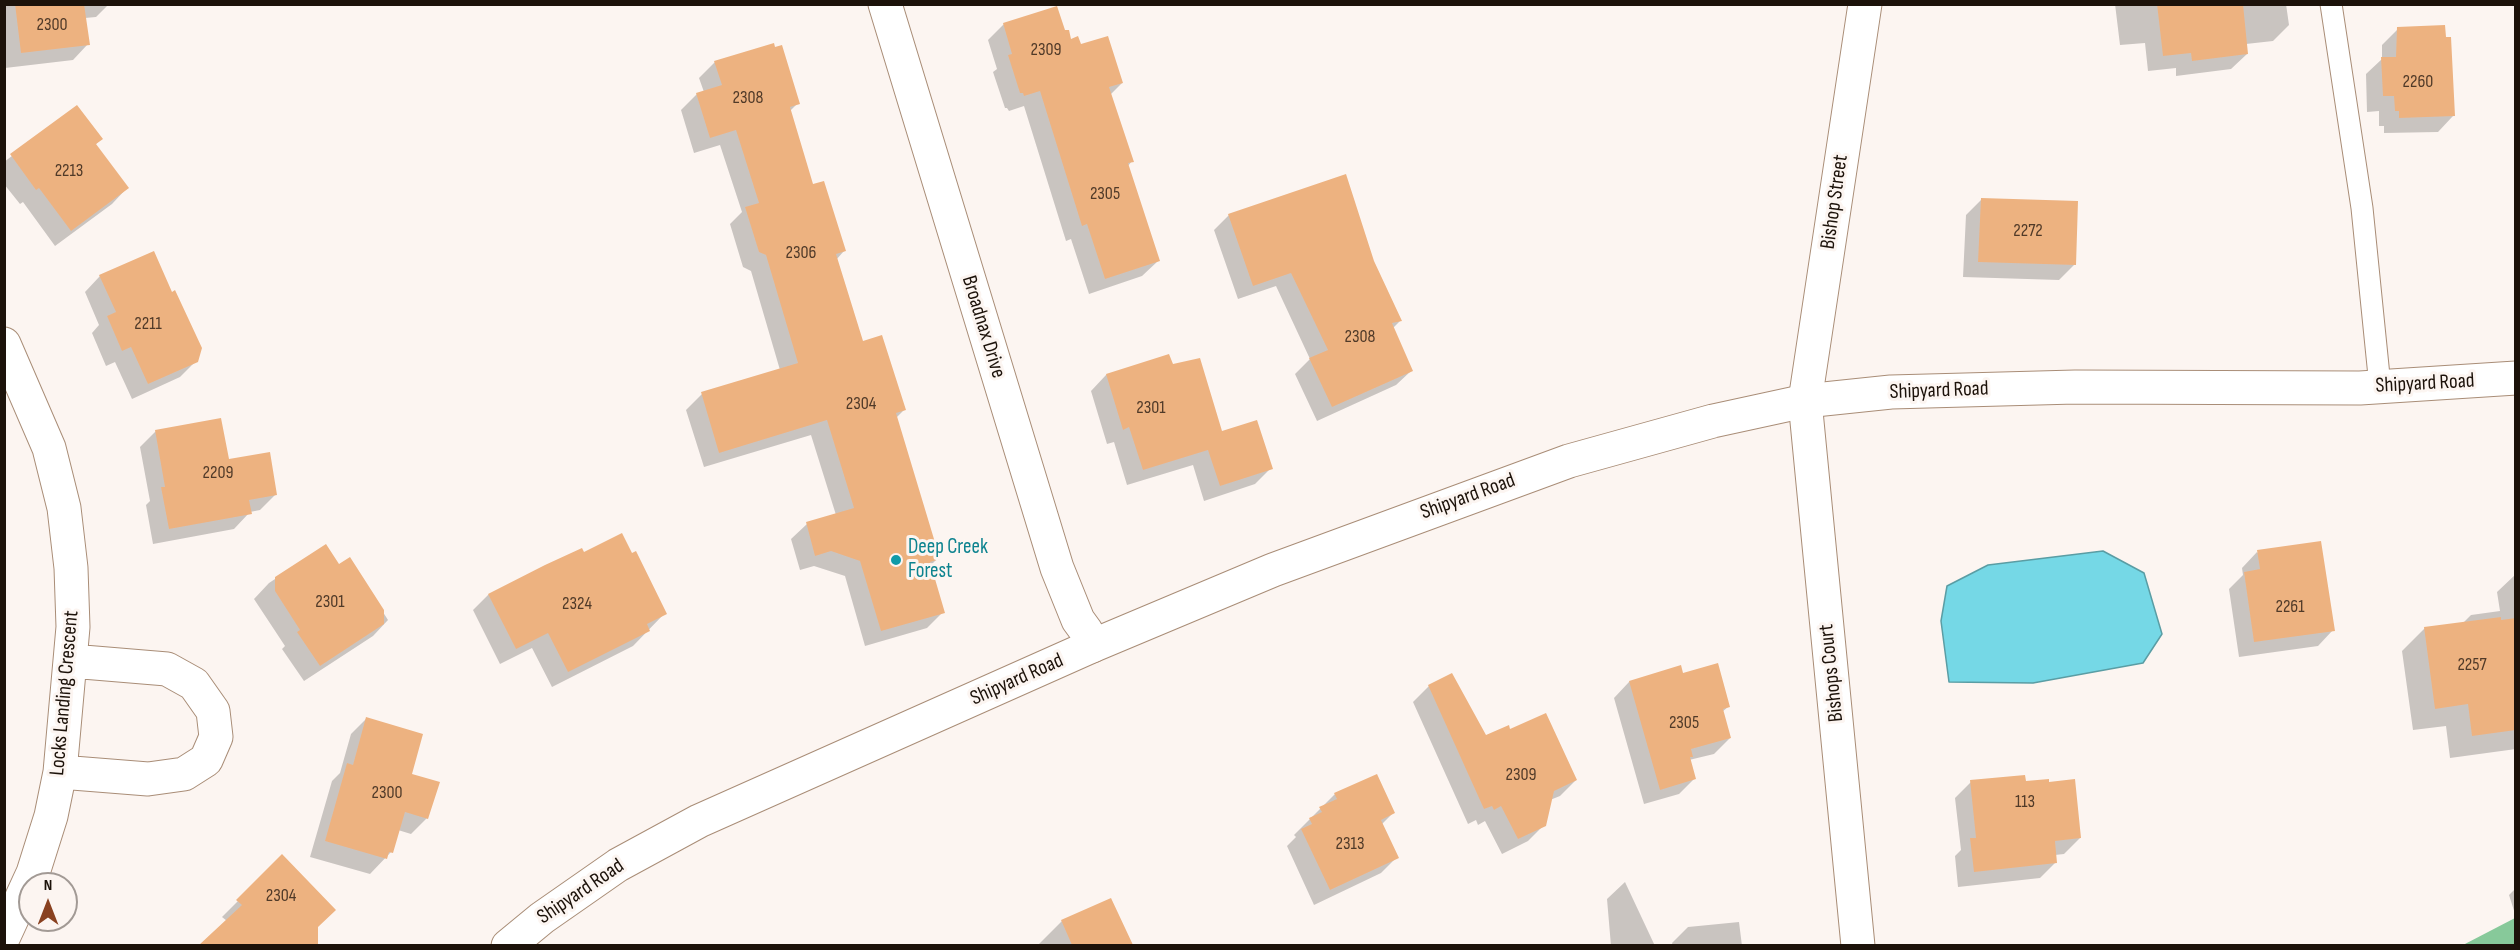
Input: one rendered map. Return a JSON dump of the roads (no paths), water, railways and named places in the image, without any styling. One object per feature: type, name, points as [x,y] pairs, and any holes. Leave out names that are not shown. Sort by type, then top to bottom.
[{"type":"street","name":"Broadnax Drive","points":[[885,4],[1057,568],[1078,620],[1086,631],[1092,646]]},
{"type":"street","name":"Bishop Street","points":[[1805,401],[1865,4]]},
{"type":"street","name":"Locks Landing Crescent","points":[[4,344],[49,448],[64,508],[71,568],[73,627],[60,772],[51,816],[33,873],[4,936]]},
{"type":"street","name":"Shipyard Road","points":[[508,945],[542,918],[618,865],[699,820],[1092,646],[1329,548],[1569,461],[1713,421],[1805,401],[1891,392],[2075,387],[2360,388],[2516,378]]},
{"type":"street","name":"Bishops Court","points":[[1805,401],[1858,945]]},
{"type":"street","points":[[60,772],[148,779],[184,774],[206,760],[216,737],[213,711],[194,684],[167,669],[71,661]]},
{"type":"lane","points":[[2331,4],[2362,208],[2380,386]]},
{"type":"water","points":[[2103,551],[2144,573],[2162,634],[2143,663],[2033,683],[1949,682],[1941,621],[1947,586],[1988,565]]},
{"type":"place","name":"Deep Creek Forest","points":[[896,560]]}]
